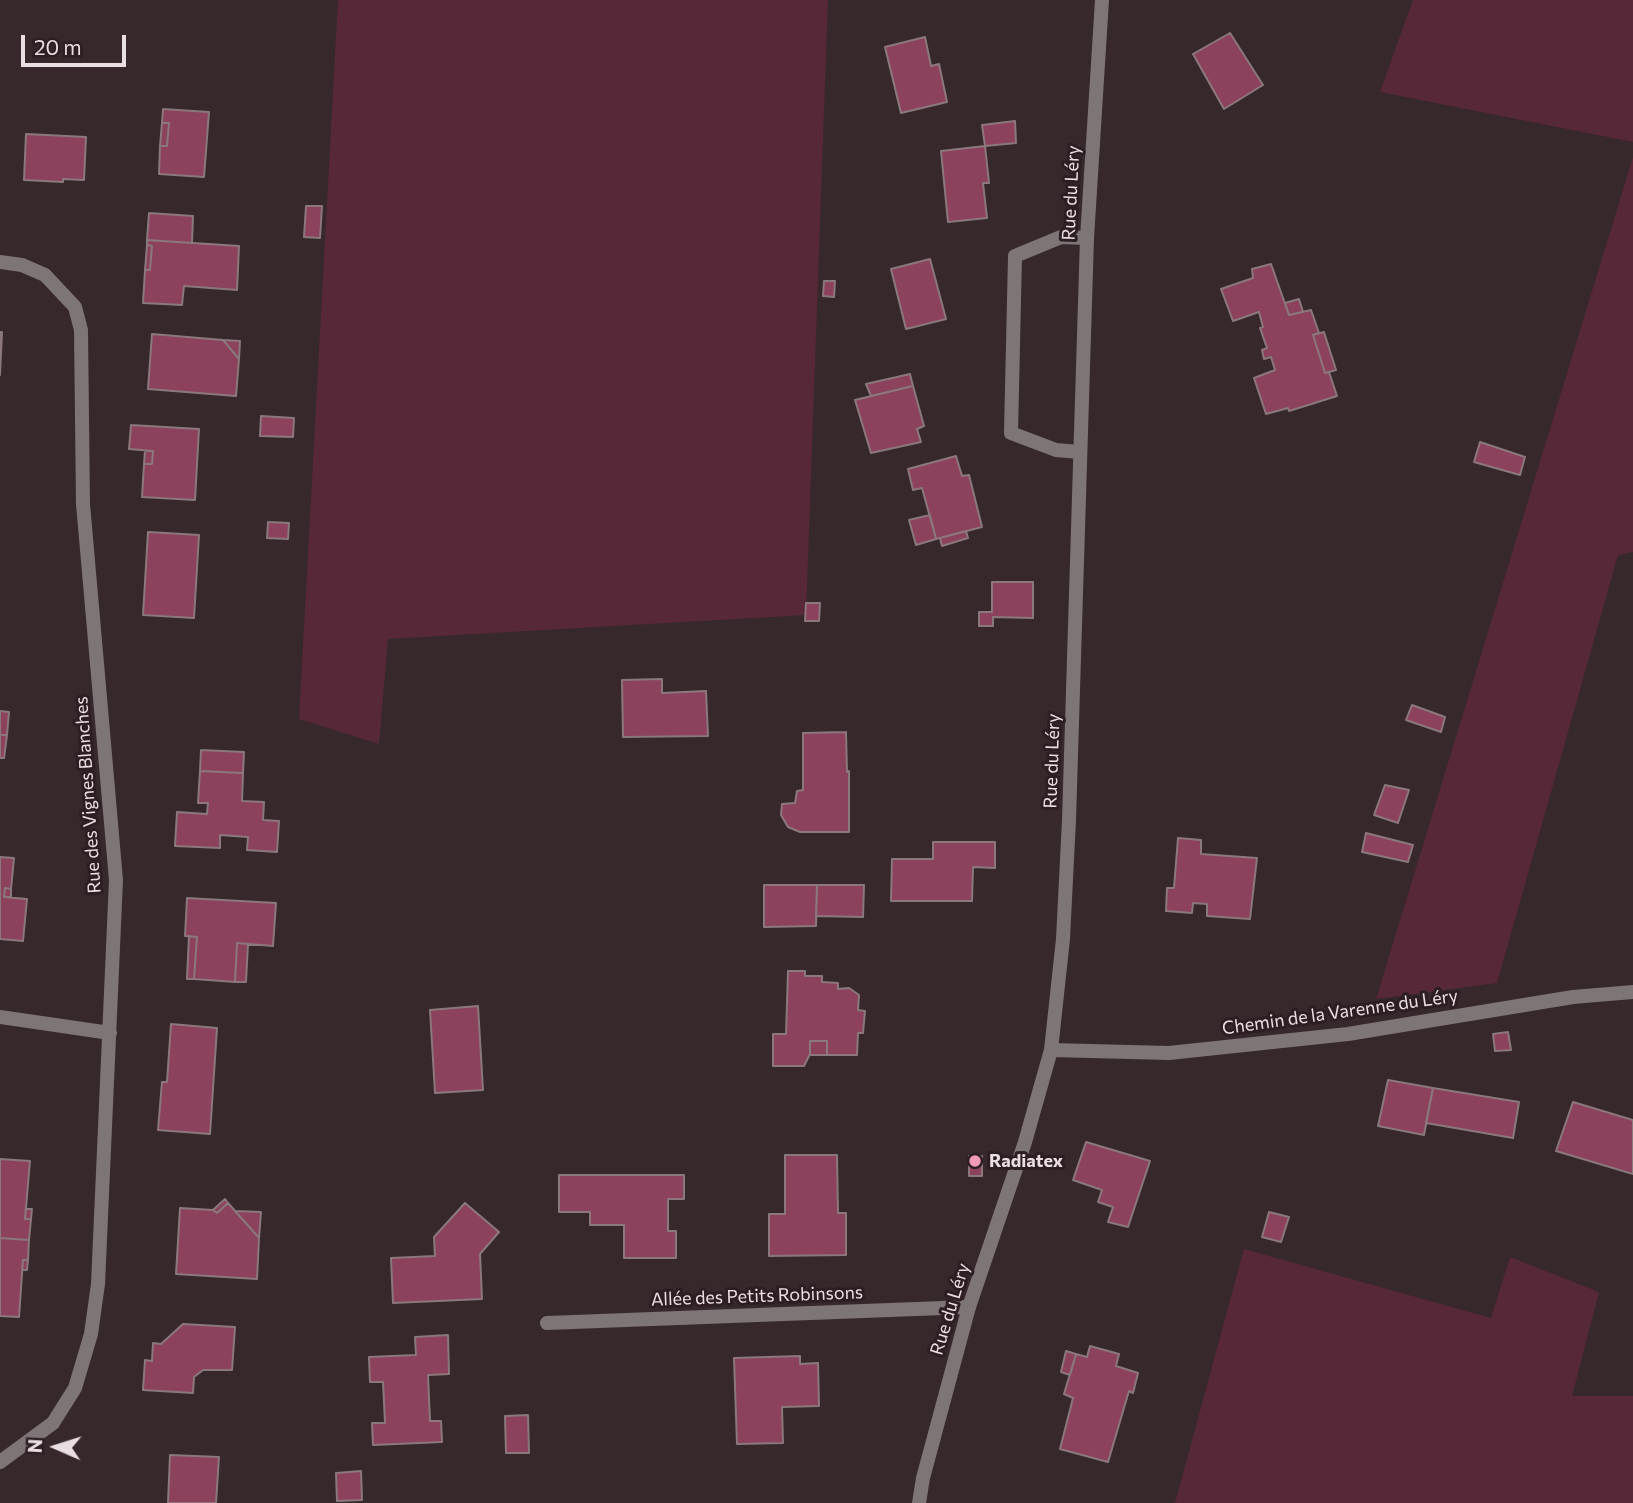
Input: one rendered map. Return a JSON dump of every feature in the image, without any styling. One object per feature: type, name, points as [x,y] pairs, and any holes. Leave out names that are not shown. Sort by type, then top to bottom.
[{"type":"street","name":"Rue du Léry","points":[[919,1503],[923,1478],[969,1307],[1025,1142],[1051,1050],[1063,939],[1069,833],[1087,238],[1102,0]]},
{"type":"street","points":[[1080,452],[1056,450],[1010,433],[1015,256],[1061,237],[1087,238]]},
{"type":"street","name":"Rue des Vignes Blanches","points":[[0,262],[22,265],[45,275],[75,307],[81,330],[83,504],[116,880],[98,1284],[91,1334],[75,1388],[53,1423],[0,1462]]},
{"type":"street","name":"Chemin de la Varenne du Léry","points":[[1051,1050],[1169,1053],[1348,1034],[1573,997],[1633,992]]},
{"type":"street","points":[[0,1017],[110,1033]]},
{"type":"street","name":"Allée des Petits Robinsons","points":[[547,1323],[969,1307]]},
{"type":"shaded area","points":[[338,0],[828,0],[806,615],[388,639],[379,744],[299,719]]},
{"type":"shaded area","points":[[1413,0],[1633,0],[1633,142],[1380,92]]},
{"type":"shaded area","points":[[1633,157],[1633,552],[1618,555],[1497,983],[1376,999]]},
{"type":"shaded area","points":[[1244,1249],[1491,1318],[1510,1257],[1599,1292],[1572,1396],[1633,1396],[1633,1503],[1175,1503]]},
{"type":"building","points":[[1230,33],[1263,85],[1224,109],[1193,54]]},
{"type":"building","points":[[925,37],[931,66],[939,64],[947,102],[901,113],[885,47]]},
{"type":"building","points":[[163,109],[209,112],[204,177],[159,174],[160,146],[167,146],[169,123],[162,123]]},
{"type":"building","points":[[1015,121],[1016,143],[985,146],[982,125]]},
{"type":"building","points":[[162,123],[169,123],[167,146],[160,146]]},
{"type":"building","points":[[26,134],[86,137],[84,180],[24,180]]},
{"type":"building","points":[[985,146],[989,183],[983,183],[987,218],[948,222],[941,151]]},
{"type":"building","points":[[306,206],[322,206],[320,238],[304,237]]},
{"type":"building","points":[[149,213],[193,216],[192,243],[147,240]]},
{"type":"building","points":[[147,240],[239,246],[237,290],[184,286],[182,305],[143,303],[145,270],[150,270],[152,246],[147,245]]},
{"type":"building","points":[[147,245],[152,246],[150,270],[145,270]]},
{"type":"building","points":[[930,259],[946,319],[906,329],[891,269]]},
{"type":"building","points":[[1271,264],[1289,315],[1311,310],[1319,333],[1313,335],[1325,373],[1329,372],[1337,396],[1289,411],[1288,408],[1266,414],[1254,378],[1275,370],[1271,357],[1264,359],[1262,350],[1267,348],[1260,328],[1263,327],[1259,312],[1233,321],[1221,289],[1253,278],[1252,269]]},
{"type":"building","points":[[824,281],[835,281],[834,297],[823,296]]},
{"type":"building","points":[[1299,299],[1303,312],[1289,315],[1285,303]]},
{"type":"building","points":[[0,332],[2,332],[0,375]]},
{"type":"building","points":[[1324,332],[1336,370],[1325,373],[1313,335]]},
{"type":"building","points":[[152,334],[223,340],[239,359],[236,396],[148,389]]},
{"type":"building","points":[[223,340],[240,341],[239,359]]},
{"type":"building","points":[[910,374],[913,386],[871,396],[866,384]]},
{"type":"building","points":[[913,386],[924,426],[917,429],[921,442],[871,453],[855,400]]},
{"type":"building","points":[[261,416],[294,418],[293,437],[260,436]]},
{"type":"building","points":[[131,425],[199,429],[195,500],[142,497],[144,464],[152,464],[153,451],[129,449]]},
{"type":"building","points":[[1480,442],[1525,457],[1520,475],[1474,462]]},
{"type":"building","points":[[145,451],[153,451],[152,464],[144,464]]},
{"type":"building","points":[[956,456],[962,476],[969,475],[982,527],[936,539],[922,488],[913,490],[908,469]]},
{"type":"building","points":[[930,515],[936,539],[916,545],[909,520]]},
{"type":"building","points":[[268,522],[289,523],[288,539],[267,538]]},
{"type":"building","points":[[966,531],[968,538],[942,546],[940,538]]},
{"type":"building","points":[[148,532],[199,535],[194,618],[143,615]]},
{"type":"building","points":[[992,582],[1033,582],[1033,618],[993,617],[993,626],[979,626],[979,612],[992,612]]},
{"type":"building","points":[[806,603],[820,603],[819,621],[805,621]]},
{"type":"building","points":[[662,679],[662,693],[706,691],[708,736],[623,737],[622,680]]},
{"type":"building","points":[[1412,705],[1445,717],[1441,732],[1406,720]]},
{"type":"building","points":[[0,711],[9,712],[7,735],[0,735]]},
{"type":"building","points":[[846,732],[849,832],[800,832],[788,827],[781,815],[782,804],[795,803],[797,791],[803,790],[803,733]]},
{"type":"building","points":[[0,735],[7,735],[4,758],[0,758]]},
{"type":"building","points":[[201,750],[244,752],[243,773],[200,771]]},
{"type":"building","points":[[200,771],[243,773],[242,801],[264,802],[263,820],[279,821],[277,852],[247,850],[248,837],[220,835],[220,848],[175,846],[177,812],[207,814],[208,803],[198,803]]},
{"type":"building","points":[[1385,785],[1409,790],[1398,823],[1374,815]]},
{"type":"building","points":[[1366,833],[1413,845],[1408,862],[1362,852]]},
{"type":"building","points":[[1178,838],[1201,840],[1201,854],[1257,858],[1250,919],[1207,916],[1207,904],[1193,903],[1192,913],[1166,911],[1167,888],[1174,888]]},
{"type":"building","points":[[933,842],[995,842],[995,868],[973,867],[972,901],[891,901],[892,859],[933,859]]},
{"type":"building","points":[[0,857],[14,858],[11,889],[5,888],[4,897],[27,899],[23,941],[0,939]]},
{"type":"building","points":[[764,885],[817,885],[816,926],[764,927]]},
{"type":"building","points":[[817,885],[864,885],[863,917],[816,916]]},
{"type":"building","points":[[5,888],[11,889],[11,897],[4,897]]},
{"type":"building","points":[[187,898],[276,903],[273,946],[237,943],[235,982],[194,979],[197,937],[185,936]]},
{"type":"building","points":[[189,936],[197,937],[194,979],[187,979]]},
{"type":"building","points":[[237,943],[248,944],[246,982],[235,982]]},
{"type":"building","points":[[788,971],[805,971],[805,976],[822,976],[822,982],[838,983],[838,989],[849,988],[859,995],[858,1010],[865,1011],[863,1033],[858,1033],[857,1055],[827,1055],[827,1041],[810,1041],[810,1054],[804,1066],[773,1066],[773,1034],[786,1034]]},
{"type":"building","points":[[478,1006],[483,1090],[435,1093],[430,1010]]},
{"type":"building","points":[[171,1024],[217,1028],[210,1134],[158,1130],[162,1082],[167,1082]]},
{"type":"building","points":[[1508,1032],[1511,1050],[1495,1051],[1493,1034]]},
{"type":"building","points":[[810,1041],[827,1041],[827,1055],[810,1055]]},
{"type":"building","points":[[1388,1080],[1433,1088],[1424,1135],[1378,1126]]},
{"type":"building","points":[[1433,1088],[1519,1102],[1513,1138],[1426,1123]]},
{"type":"building","points":[[1573,1102],[1633,1120],[1633,1174],[1556,1151]]},
{"type":"building","points":[[1086,1142],[1150,1161],[1128,1227],[1108,1222],[1113,1207],[1098,1202],[1102,1190],[1073,1180]]},
{"type":"building","points":[[785,1155],[837,1155],[838,1213],[846,1213],[846,1255],[769,1256],[769,1214],[785,1214]]},
{"type":"building","name":"Radiatex","points":[[969,1156],[982,1156],[982,1176],[969,1176]]},
{"type":"building","points":[[0,1159],[30,1161],[25,1219],[31,1219],[29,1240],[0,1238]]},
{"type":"building","points":[[559,1175],[684,1175],[684,1199],[668,1199],[668,1231],[676,1231],[676,1258],[624,1258],[624,1225],[590,1225],[590,1212],[559,1212]]},
{"type":"building","points":[[225,1199],[228,1203],[217,1213],[213,1210]]},
{"type":"building","points":[[228,1203],[259,1238],[257,1279],[176,1274],[180,1208],[213,1210],[217,1213]]},
{"type":"building","points":[[465,1203],[499,1232],[480,1254],[482,1299],[393,1303],[391,1258],[435,1256],[434,1237]]},
{"type":"building","points":[[26,1209],[32,1209],[31,1219],[25,1219]]},
{"type":"building","points":[[235,1211],[261,1212],[259,1238]]},
{"type":"building","points":[[1269,1212],[1289,1217],[1281,1242],[1262,1237]]},
{"type":"building","points":[[0,1238],[29,1240],[28,1260],[23,1260],[19,1317],[0,1316]]},
{"type":"building","points":[[23,1260],[28,1260],[27,1270],[22,1270]]},
{"type":"building","points":[[183,1324],[235,1327],[232,1370],[203,1370],[194,1377],[193,1393],[143,1390],[145,1360],[152,1361],[153,1343],[161,1344]]},
{"type":"building","points":[[448,1335],[449,1374],[428,1375],[430,1421],[441,1421],[442,1442],[373,1445],[372,1423],[385,1423],[383,1382],[370,1382],[369,1357],[416,1355],[415,1337]]},
{"type":"building","points":[[1090,1346],[1119,1354],[1116,1366],[1138,1373],[1133,1393],[1129,1391],[1108,1462],[1060,1449],[1073,1398],[1064,1394],[1076,1354],[1087,1357]]},
{"type":"building","points":[[1066,1351],[1076,1354],[1070,1375],[1061,1372]]},
{"type":"building","points":[[800,1356],[800,1364],[818,1363],[819,1406],[782,1407],[783,1443],[737,1444],[734,1358]]},
{"type":"building","points":[[528,1415],[529,1453],[506,1453],[505,1416]]},
{"type":"building","points":[[170,1455],[219,1457],[216,1503],[168,1503]]},
{"type":"building","points":[[361,1471],[362,1500],[337,1501],[336,1473]]},
{"type":"place","name":"Radiatex","points":[[975,1161]]}]
